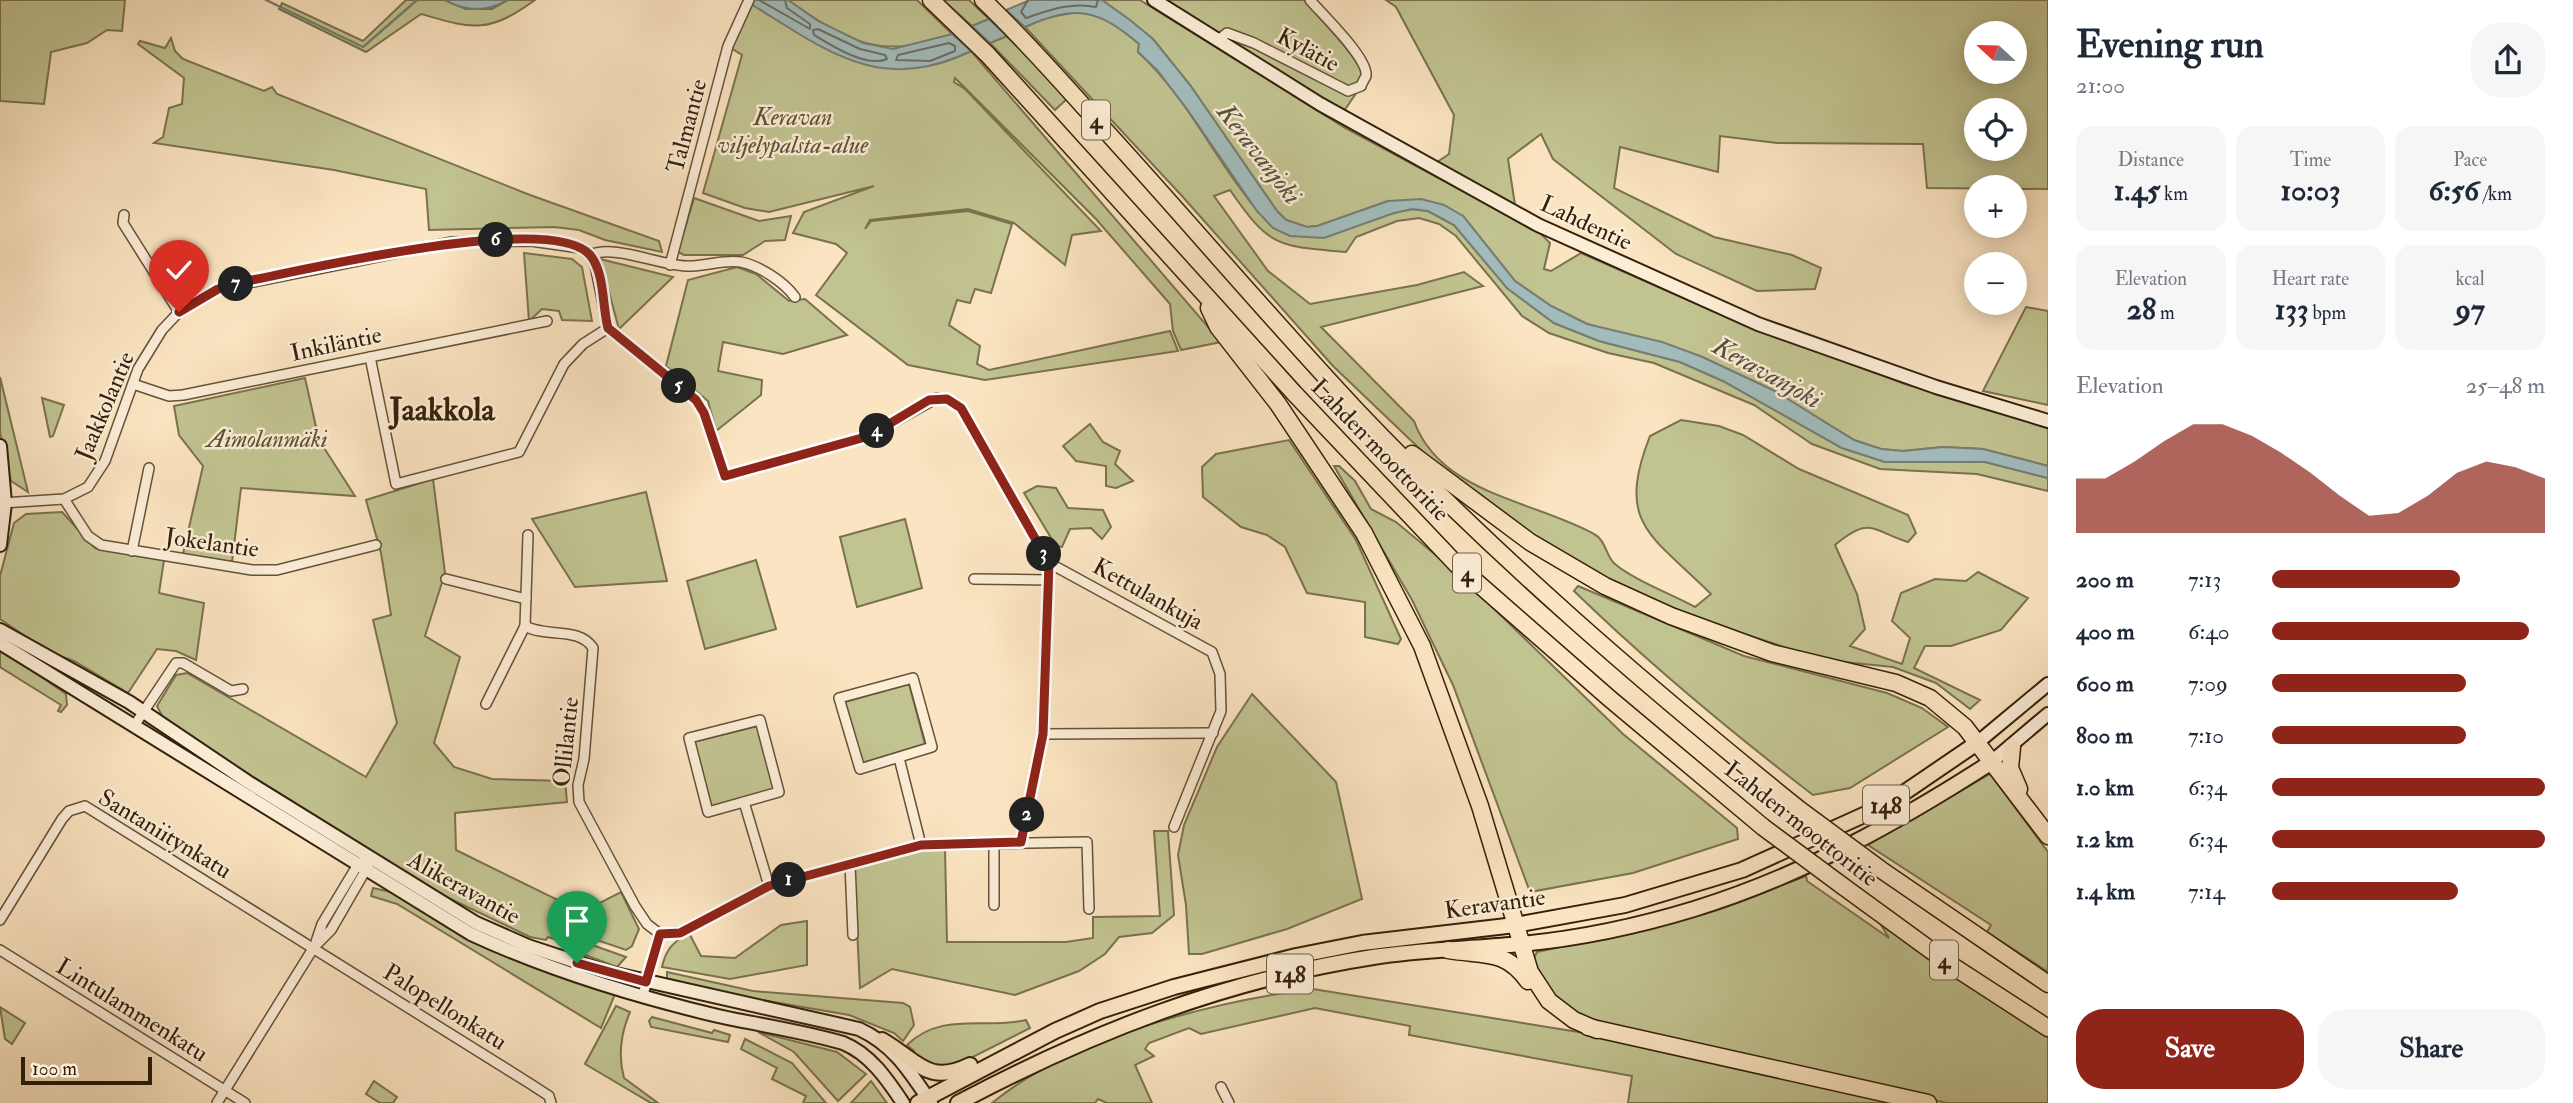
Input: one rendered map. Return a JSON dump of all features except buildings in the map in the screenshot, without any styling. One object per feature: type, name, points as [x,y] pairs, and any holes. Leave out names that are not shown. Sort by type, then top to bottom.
[{"type":"highway","name":"Lahden moottoritie","points":[[931,0],[988,55],[1200,290],[1457,565],[1609,698],[1763,827],[1951,965],[2048,1028]]},
{"type":"highway","name":"Lahden moottoritie","points":[[987,4],[1023,39],[1358,411],[1530,580],[1680,713],[1800,810],[1880,869],[2048,984]]},
{"type":"highway","points":[[1200,290],[1218,327],[1278,404],[1364,533],[1422,646],[1480,806],[1530,972],[1549,1001],[1574,1020],[1597,1030]]},
{"type":"highway","points":[[1358,411],[1530,542],[1605,586],[1671,616],[1772,653],[1896,683],[1915,691],[1953,715],[2048,836]]},
{"type":"highway","points":[[2012,747],[2010,768],[2029,811]]},
{"type":"highway","points":[[1448,950],[1507,959],[1518,968],[1549,1008],[1571,1022],[1928,1103]]},
{"type":"main road","name":"Lahdentie","points":[[1154,0],[1320,104],[1538,225],[1758,324],[1936,387],[2048,419]]},
{"type":"main road","points":[[0,446],[3,503],[0,545]]},
{"type":"main road","name":"Alikeravantie","points":[[2,638],[143,712],[365,865],[471,934],[523,958],[644,989],[845,1025],[882,1040],[898,1056],[925,1101]]},
{"type":"main road","name":"Alikeravantie","points":[[2,638],[134,726],[365,865]]},
{"type":"main road","name":"Keravantie","points":[[925,1101],[1017,1048],[1125,1002],[1240,969],[1362,943],[1515,925],[1625,905],[1742,870],[1886,805],[1977,743],[2048,684]]},
{"type":"main road","name":"Keravantie","points":[[958,1103],[1136,1018],[1206,996],[1372,957],[1580,936],[1642,923],[1764,885],[1861,841],[1990,763],[2048,714]]},
{"type":"main road","name":"Alikeravantie","points":[[644,989],[718,1016],[843,1043],[855,1048],[871,1062],[903,1103]]},
{"type":"main road","points":[[882,1040],[921,1068],[940,1074],[954,1072],[984,1058],[1017,1048]]},
{"type":"main road","points":[[982,1103],[1028,1068]]},
{"type":"street","name":"Talmantie","points":[[670,265],[728,46],[749,0]]},
{"type":"street","name":"Kylätie","points":[[1219,40],[1227,33],[1254,43],[1341,89],[1348,91],[1361,86],[1366,76],[1360,59],[1310,0]]},
{"type":"street","points":[[124,215],[123,223],[179,312]]},
{"type":"street","name":"Jaakkolantie","points":[[3,503],[64,499],[88,487],[98,474],[133,384],[162,330],[179,312],[218,289],[247,281],[452,242],[561,243],[580,248],[590,255]]},
{"type":"street","points":[[795,297],[789,289],[758,268],[740,262],[689,267],[606,251],[590,255],[600,284],[608,328],[696,400],[704,413],[725,476],[869,436],[929,400],[937,398],[954,402],[961,408],[1049,563],[1043,734],[1021,842]]},
{"type":"street","name":"Inkiläntie","points":[[133,384],[169,396],[183,394],[547,321]]},
{"type":"street","points":[[370,357],[396,484],[519,452],[564,364],[583,344],[608,328]]},
{"type":"street","points":[[132,551],[149,468]]},
{"type":"street","name":"Jokelantie","points":[[64,499],[88,536],[101,545],[252,570],[277,569],[376,545]]},
{"type":"street","points":[[486,704],[525,626],[528,536]]},
{"type":"street","name":"Kettulankuja","points":[[1049,563],[1212,652],[1222,688],[1221,710],[1174,827]]},
{"type":"street","points":[[446,579],[526,600]]},
{"type":"street","points":[[974,579],[1048,580]]},
{"type":"street","name":"Ollilantie","points":[[525,626],[533,631],[580,636],[588,639],[593,648],[586,744],[578,785],[579,802],[635,905],[647,924],[660,934]]},
{"type":"street","points":[[134,726],[164,677],[178,662],[231,691],[243,689]]},
{"type":"street","points":[[913,678],[932,747],[899,758],[859,769],[839,698],[913,678]]},
{"type":"street","points":[[760,720],[779,792],[744,802],[709,812],[689,738],[760,720]]},
{"type":"street","points":[[1043,734],[1213,733]]},
{"type":"street","points":[[899,758],[921,845]]},
{"type":"street","points":[[744,802],[769,886]]},
{"type":"street","name":"Santaniitynkatu","points":[[0,920],[62,819],[69,811],[85,806],[314,947]]},
{"type":"street","points":[[644,989],[660,934],[680,933],[769,886],[921,845],[1087,842],[1090,909]]},
{"type":"street","points":[[994,843],[994,905]]},
{"type":"street","points":[[850,863],[853,935]]},
{"type":"street","points":[[217,1103],[314,947],[322,924],[365,865]]},
{"type":"street","name":"Palopellonkatu","points":[[314,947],[549,1096],[551,1103]]},
{"type":"street","name":"Lintulammenkatu","points":[[0,950],[244,1103]]},
{"type":"street","points":[[1221,1087],[1229,1103]]},
{"type":"green space","points":[[0,0],[125,0],[122,31],[107,30],[87,43],[51,52],[44,104],[0,101]]},
{"type":"green space","points":[[406,0],[445,0],[466,9],[492,9],[508,0],[535,0],[505,19],[480,25],[454,23],[421,14],[366,52],[279,9],[282,3],[363,41]]},
{"type":"green space","points":[[788,0],[917,0],[952,34],[905,46],[866,43],[829,27]]},
{"type":"green space","points":[[943,0],[969,0],[989,19],[972,26]]},
{"type":"green space","points":[[1102,0],[1140,0],[1345,128],[1539,232],[1550,243],[1544,269],[1551,271],[1581,253],[1738,322],[1905,384],[2048,426],[2048,466],[1983,449],[1943,447],[1903,451],[1881,449],[1854,440],[1774,391],[1700,356],[1587,324],[1551,306],[1515,281],[1463,216],[1388,201],[1318,226],[1307,227],[1286,220],[1277,211],[1190,85],[1153,39]]},
{"type":"green space","points":[[1164,0],[1311,0],[1365,66],[1361,86],[1344,111]]},
{"type":"green space","points":[[1386,0],[2048,0],[2048,189],[2027,189],[2027,175],[1964,175],[1964,188],[1927,188],[1923,144],[1777,143],[1720,136],[1718,172],[1620,147],[1614,188],[1714,237],[1792,255],[1821,268],[1815,289],[1757,291],[1676,254],[1553,159],[1541,134],[1508,159],[1515,205],[1436,163],[1449,154],[1454,115],[1396,7]]},
{"type":"green space","name":"Keravan viljelypalsta-alue","points":[[751,4],[830,50],[856,61],[882,67],[910,68],[939,63],[971,51],[1221,342],[1181,350],[1173,331],[1170,304],[1096,219],[955,78],[954,82],[965,89],[1101,231],[1072,235],[1065,265],[1014,223],[968,209],[870,220],[865,229],[871,221],[968,211],[1012,224],[991,293],[975,289],[970,303],[957,300],[949,325],[980,346],[977,364],[989,370],[1170,331],[1178,351],[985,380],[908,365],[816,295],[847,253],[836,244],[793,233],[804,212],[874,186],[769,212],[745,208],[703,193],[742,55],[731,48]]},
{"type":"green space","points":[[1082,11],[1113,22],[1139,44],[1138,52],[1171,88],[1256,209],[1290,236],[1412,209],[1428,211],[1454,225],[1507,288],[1554,323],[1599,341],[1680,362],[1723,381],[1842,448],[1885,462],[1985,462],[2048,478],[2048,491],[1977,474],[1880,469],[1812,444],[1754,405],[1654,363],[1608,353],[1549,333],[1522,316],[1456,236],[1439,224],[1419,218],[1397,221],[1356,237],[1346,252],[1304,248],[1277,241],[1266,234],[1230,190],[1214,196],[1268,271],[1310,304],[1417,285],[1464,272],[1483,286],[1321,327],[1414,421],[1427,445],[1445,465],[1492,492],[1594,534],[1601,540],[1612,561],[1622,570],[1695,607],[1711,594],[1657,542],[1645,526],[1638,510],[1636,490],[1640,466],[1650,436],[1681,420],[1719,426],[1743,435],[1799,469],[1908,515],[1916,533],[1908,542],[1878,530],[1864,528],[1835,545],[1857,594],[1865,629],[1850,646],[1902,664],[1910,638],[1892,621],[1901,593],[1935,579],[1966,581],[1978,572],[2028,598],[2001,630],[1951,646],[1925,646],[1914,668],[1980,700],[1970,709],[1936,683],[1893,667],[1824,660],[1680,613],[1609,581],[1536,540],[1445,473],[1333,366],[1182,196],[1025,27],[1045,18]]},
{"type":"green space","points":[[1007,36],[1069,97],[1055,110],[990,43]]},
{"type":"green space","points":[[171,38],[175,51],[183,59],[264,91],[272,87],[277,94],[530,195],[659,241],[662,252],[605,240],[579,230],[554,227],[429,230],[426,189],[334,170],[154,143],[163,137],[169,108],[182,104],[184,78],[138,44],[140,41],[165,48]]},
{"type":"green space","points":[[694,198],[759,221],[791,216],[785,240],[765,241],[743,255],[684,255],[678,252]]},
{"type":"green space","points":[[524,253],[572,259],[582,267],[592,321],[562,320],[559,311],[542,309],[529,321]]},
{"type":"green space","points":[[600,259],[673,277],[619,329]]},
{"type":"green space","points":[[737,267],[756,274],[789,301],[805,299],[847,335],[783,354],[723,342],[718,371],[762,380],[761,395],[716,431],[708,401],[666,366],[688,280]]},
{"type":"green space","points":[[2027,307],[2048,311],[2048,405],[1983,391],[2022,315],[2027,315]]},
{"type":"green space","points":[[0,377],[28,492],[11,481],[0,432]]},
{"type":"green space","name":"Aimolanmäki","points":[[305,378],[319,440],[355,496],[241,488],[232,562],[183,554],[203,466],[179,435],[174,406]]},
{"type":"green space","points":[[42,398],[64,405],[53,436],[50,437]]},
{"type":"green space","points":[[1090,424],[1103,442],[1120,451],[1115,464],[1133,481],[1116,488],[1106,486],[1106,466],[1076,461],[1063,446]]},
{"type":"green space","points":[[1289,440],[1356,540],[1401,639],[1398,644],[1365,637],[1365,602],[1307,593],[1285,547],[1267,535],[1241,527],[1203,497],[1202,467],[1216,454]]},
{"type":"green space","points":[[1334,466],[1339,466],[1355,481],[1371,509],[1396,522],[1455,571],[1623,734],[1737,828],[1738,839],[1633,873],[1530,892],[1453,685],[1412,600]]},
{"type":"green space","points":[[433,479],[445,573],[425,636],[460,657],[434,743],[454,767],[492,779],[565,781],[567,802],[455,813],[456,850],[582,912],[621,892],[639,929],[632,946],[626,950],[576,933],[569,944],[548,937],[546,940],[530,937],[430,889],[165,722],[157,706],[176,675],[187,673],[366,777],[397,723],[373,620],[391,615],[381,553],[366,500]]},
{"type":"green space","points":[[1037,486],[1056,488],[1068,508],[1103,510],[1111,527],[1102,539],[1091,528],[1070,529],[1062,547],[1056,546],[1024,493]]},
{"type":"green space","points":[[646,492],[667,581],[575,587],[532,519]]},
{"type":"green space","points":[[62,512],[95,548],[164,560],[159,593],[204,603],[196,660],[176,651],[157,649],[128,693],[74,661],[49,652],[0,619],[0,576],[14,523],[26,514]]},
{"type":"green space","points":[[905,519],[922,588],[857,607],[840,537]]},
{"type":"green space","points":[[756,560],[776,629],[705,649],[687,581]]},
{"type":"green space","points":[[1578,586],[1744,656],[1887,693],[1922,708],[1948,727],[1850,788],[1813,795],[1721,722],[1631,645],[1574,591]]},
{"type":"green space","points":[[0,648],[66,694],[67,705],[61,712],[58,711],[61,705],[0,667]]},
{"type":"green space","points":[[909,684],[925,744],[862,763],[845,702]]},
{"type":"green space","points":[[1252,694],[1336,782],[1362,899],[1287,929],[1202,954],[1189,954],[1186,905],[1178,855],[1184,825],[1217,747]]},
{"type":"green space","points":[[758,726],[775,789],[710,807],[693,742]]},
{"type":"green space","points":[[1990,774],[2048,852],[2048,972],[1987,932],[1991,925],[1868,845]]},
{"type":"green space","points":[[1154,831],[1168,831],[1174,915],[1152,933],[1119,937],[1105,954],[1079,971],[1015,995],[892,969],[860,988],[854,869],[912,851],[945,849],[947,942],[1066,942],[1093,938],[1093,917],[1160,916]]},
{"type":"green space","points":[[1806,876],[1807,881],[1889,938],[1881,925],[2048,1037],[2048,1103],[1947,1103],[1709,1052],[1593,1022],[1570,1012],[1545,986],[1533,960],[1537,952],[1673,920]]},
{"type":"green space","points":[[373,888],[391,892],[478,942],[615,994],[601,1028],[397,904],[371,896]]},
{"type":"green space","points":[[807,921],[807,965],[730,979],[662,967],[671,947],[689,933],[701,956],[735,958],[781,925]]},
{"type":"green space","points":[[581,941],[626,957],[617,967],[580,953]]},
{"type":"green space","points":[[667,972],[753,991],[903,1003],[910,1007],[914,1025],[903,1041],[894,1033],[849,1015],[680,986],[667,980]]},
{"type":"green space","points":[[1313,989],[1597,1035],[1897,1103],[1628,1103],[1632,1076],[1409,1035],[1410,1026],[1315,1008],[1201,1034],[1189,1028],[1149,1043],[1145,1049],[1154,1056],[1135,1065],[1152,1103],[1107,1103],[1098,1099],[1095,1103],[992,1103],[1024,1080],[1062,1059],[1145,1026],[1232,1003]]},
{"type":"green space","points":[[616,1006],[630,1012],[621,1045],[624,1078],[658,1103],[651,1103],[585,1064]]},
{"type":"green space","points":[[0,1007],[25,1023],[12,1044],[5,1039]]},
{"type":"green space","points":[[652,1017],[730,1035],[728,1042],[651,1027],[649,1021]]},
{"type":"green space","points":[[1026,1020],[1030,1028],[959,1064],[932,1067],[912,1054],[914,1051],[907,1045],[934,1028],[964,1023],[1010,1023]]},
{"type":"green space","points":[[758,1032],[837,1052],[866,1074],[838,1101],[794,1052]]},
{"type":"green space","points":[[745,1039],[792,1063],[826,1103],[803,1103],[806,1096],[772,1079],[777,1068],[741,1049]]},
{"type":"green space","points":[[374,1081],[397,1097],[393,1103],[380,1103],[366,1094]]},
{"type":"green space","points":[[871,1081],[887,1103],[851,1103]]},
{"type":"water","points":[[445,0],[508,0],[492,7],[476,9],[461,7]]},
{"type":"water","points":[[754,0],[788,0],[818,21],[863,43],[893,49],[952,34],[971,51],[939,64],[909,69],[881,68],[855,62],[830,51],[751,4]]},
{"type":"water","points":[[1030,0],[1102,0],[1153,39],[1190,85],[1277,211],[1286,220],[1307,227],[1317,226],[1388,201],[1421,199],[1444,205],[1463,216],[1515,281],[1551,306],[1587,324],[1662,342],[1700,356],[1775,391],[1854,440],[1881,449],[1903,451],[1943,447],[1983,449],[2048,466],[2048,478],[1985,462],[1885,462],[1842,448],[1723,381],[1680,362],[1599,341],[1554,323],[1507,288],[1454,225],[1428,211],[1412,209],[1394,213],[1324,238],[1290,236],[1273,228],[1257,211],[1187,109],[1157,70],[1138,52],[1139,44],[1110,23],[1085,14],[1058,15],[1025,27],[1006,10]]},
{"type":"water","points":[[989,19],[1007,36],[990,43],[972,26]]},
{"type":"waterway","points":[[266,0],[363,47],[417,0]]},
{"type":"district","name":"Jaakkola","points":[[442,410]]},
{"type":"route","points":[[179,312],[218,289],[247,281],[452,242],[521,240],[561,243],[580,248],[590,255],[600,284],[608,328],[696,400],[704,413],[725,476],[869,436],[929,400],[947,399],[961,408],[1049,563],[1043,734],[1021,842],[921,845],[769,886],[680,933],[660,934],[646,982],[577,963]]},
{"type":"water label","name":"Keravanjoki","points":[[1259,154]]},
{"type":"water label","name":"Keravanjoki","points":[[1767,373]]}]
